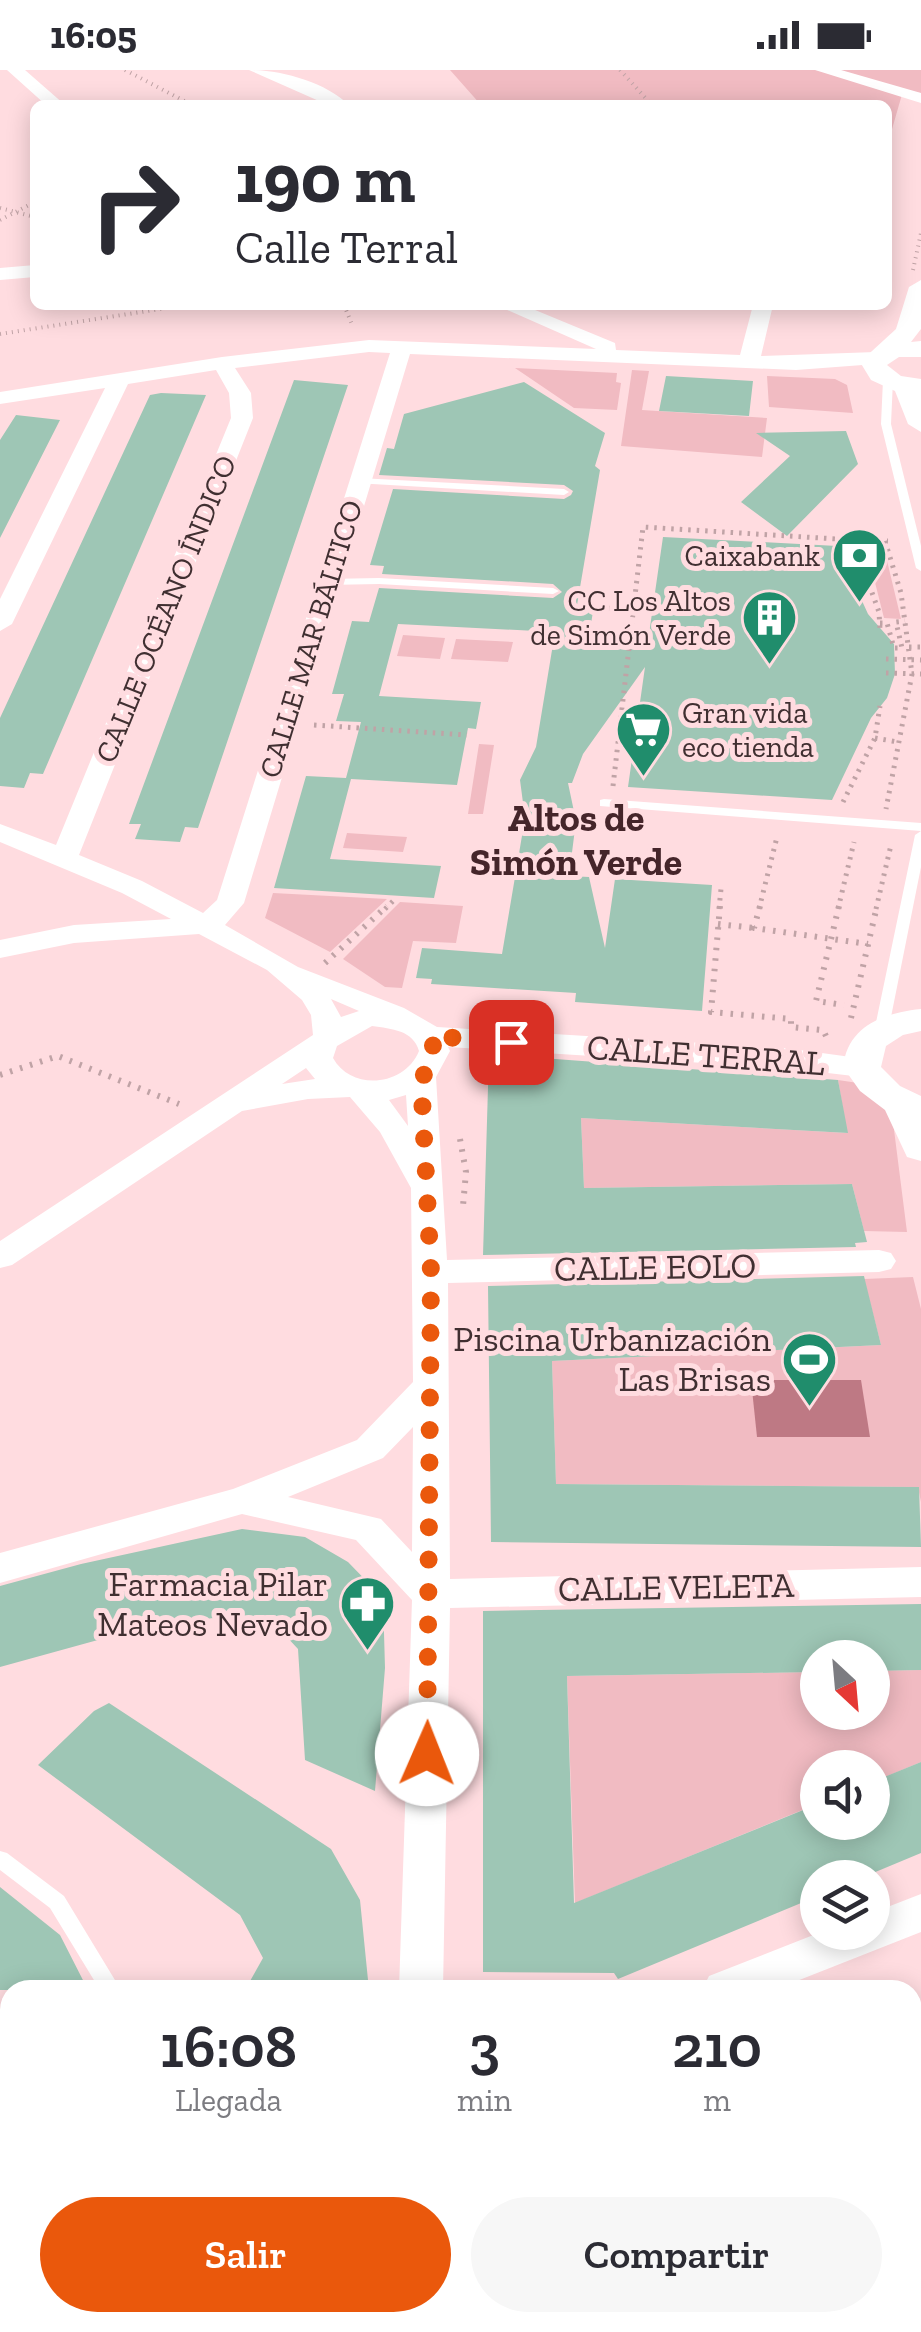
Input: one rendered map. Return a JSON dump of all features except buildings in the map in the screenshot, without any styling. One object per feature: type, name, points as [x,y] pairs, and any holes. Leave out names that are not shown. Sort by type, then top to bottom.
[{"type":"street","points":[[14,70],[50,100]]},
{"type":"street","points":[[257,70],[332,100]]},
{"type":"street","points":[[823,70],[921,98]]},
{"type":"street","points":[[0,274],[30,271]]},
{"type":"street","points":[[921,287],[893,373],[921,424]]},
{"type":"street","points":[[518,310],[630,356]]},
{"type":"street","points":[[748,362],[762,310]]},
{"type":"street","points":[[0,398],[316,351],[402,346],[796,364],[893,373],[921,349]]},
{"type":"street","name":"CALLE MAR BÁLTICO","points":[[208,925],[230,903],[402,346]]},
{"type":"street","name":"CALLE OCÉANO ÍNDICO","points":[[65,856],[242,418],[240,393],[222,364]]},
{"type":"street","points":[[0,624],[120,379]]},
{"type":"street","points":[[0,832],[65,856],[269,959],[420,1029],[436,1052],[432,1065],[421,1078],[393,1089],[272,1094],[208,1117]]},
{"type":"street","points":[[0,949],[74,934],[208,925]]},
{"type":"street","points":[[269,959],[314,996],[326,1015],[326,1038],[320,1060],[328,1073],[359,1088],[394,1129],[426,1193]]},
{"type":"street","points":[[921,984],[898,1026],[868,1042],[847,1061],[871,1083],[911,1106],[921,1148]]},
{"type":"street","points":[[0,1256],[343,1024],[373,1017],[420,1029]]},
{"type":"street","name":"CALLE TERRAL","points":[[420,1029],[847,1061]]},
{"type":"street","points":[[421,1078],[431,1272],[430,1596],[421,1980]]},
{"type":"street","name":"CALLE EOLO","points":[[431,1272],[880,1262]]},
{"type":"street","points":[[0,1568],[242,1500],[370,1449],[431,1386]]},
{"type":"street","points":[[242,1500],[368,1529],[430,1596]]},
{"type":"street","name":"CALLE VELETA","points":[[430,1596],[468,1591],[921,1582]]},
{"type":"street","points":[[890,1925],[921,1913]]},
{"type":"street","points":[[762,1980],[831,1950]]},
{"type":"lane","points":[[893,373],[886,424],[921,568]]},
{"type":"lane","points":[[359,481],[564,492]]},
{"type":"lane","points":[[327,582],[554,590]]},
{"type":"lane","points":[[608,799],[921,827]]},
{"type":"lane","points":[[898,1026],[921,835]]},
{"type":"lane","points":[[0,1860],[58,1902],[105,1980]]},
{"type":"path","points":[[125,70],[182,100]]},
{"type":"path","points":[[620,70],[647,100]]},
{"type":"path","points":[[0,220],[30,205]]},
{"type":"path","points":[[0,208],[30,217]]},
{"type":"path","points":[[0,334],[154,310]]},
{"type":"path","points":[[608,799],[643,527],[885,541],[902,593],[912,674],[886,810]]},
{"type":"path","points":[[853,540],[880,626],[887,623],[894,648],[902,648],[896,622],[905,622]]},
{"type":"path","points":[[908,646],[921,647]]},
{"type":"path","points":[[886,660],[921,660]]},
{"type":"path","points":[[886,673],[921,674]]},
{"type":"path","points":[[840,807],[875,738],[880,706]]},
{"type":"path","points":[[284,723],[467,734]]},
{"type":"path","points":[[875,738],[898,742]]},
{"type":"path","points":[[847,1061],[895,825]]},
{"type":"path","points":[[754,928],[778,837],[759,836]]},
{"type":"path","points":[[836,841],[856,842],[816,1001],[844,1005]]},
{"type":"path","points":[[721,890],[711,1012],[791,1018],[791,1027],[823,1030],[829,1043],[847,1061]]},
{"type":"path","points":[[318,970],[394,900]]},
{"type":"path","points":[[718,924],[868,944]]},
{"type":"path","points":[[0,1075],[58,1056],[208,1117]]},
{"type":"shaded area","points":[[450,70],[921,70],[921,93],[903,91],[892,129],[892,100],[477,100]]},
{"type":"shaded area","points":[[515,368],[617,373],[616,382],[621,383],[617,410],[574,408]]},
{"type":"shaded area","points":[[632,370],[649,371],[642,410],[767,418],[762,457],[621,446]]},
{"type":"shaded area","points":[[767,376],[835,379],[847,385],[853,413],[769,407]]},
{"type":"shaded area","points":[[865,543],[883,544],[901,619],[884,618]]},
{"type":"shaded area","points":[[403,635],[445,638],[440,659],[397,656]]},
{"type":"shaded area","points":[[456,639],[513,642],[508,662],[451,659]]},
{"type":"shaded area","points":[[479,744],[494,745],[483,814],[468,814]]},
{"type":"shaded area","points":[[347,833],[407,837],[403,852],[343,848]]},
{"type":"shaded area","points":[[273,893],[387,899],[330,952],[265,918]]},
{"type":"shaded area","points":[[400,902],[463,906],[456,943],[413,941],[402,988],[385,987],[343,959]]},
{"type":"shaded area","points":[[838,1080],[858,1083],[892,1114],[907,1232],[864,1231],[852,1184],[584,1188],[581,1118],[847,1133]]},
{"type":"shaded area","points":[[913,1277],[921,1309],[921,1502],[918,1487],[556,1484],[552,1361],[881,1345],[864,1279]]},
{"type":"shaded area","name":"Piscina Urbanización Las Brisas","points":[[751,1380],[861,1380],[870,1437],[757,1437]]},
{"type":"shaded area","points":[[921,1670],[921,1762],[890,1775],[890,1750],[800,1750],[800,1811],[575,1903],[567,1676],[800,1672],[800,1730],[890,1730],[890,1671]]},
{"type":"place","name":"Caixabank","points":[[859,605]]},
{"type":"place","name":"CC Los Altos de Simón Verde","points":[[770,667]]},
{"type":"place","name":"Gran vida eco tienda","points":[[643,779]]},
{"type":"place","name":"Piscina Urbanización Las Brisas","points":[[810,1408]]},
{"type":"place","name":"Farmacia Pilar Mateos Nevado","points":[[367,1653]]},
{"type":"district","name":"Altos de Simón Verde","points":[[576,840]]},
{"type":"route","points":[[427,1754],[431,1272],[421,1078],[432,1065],[436,1052],[430,1036],[511,1042]]}]
